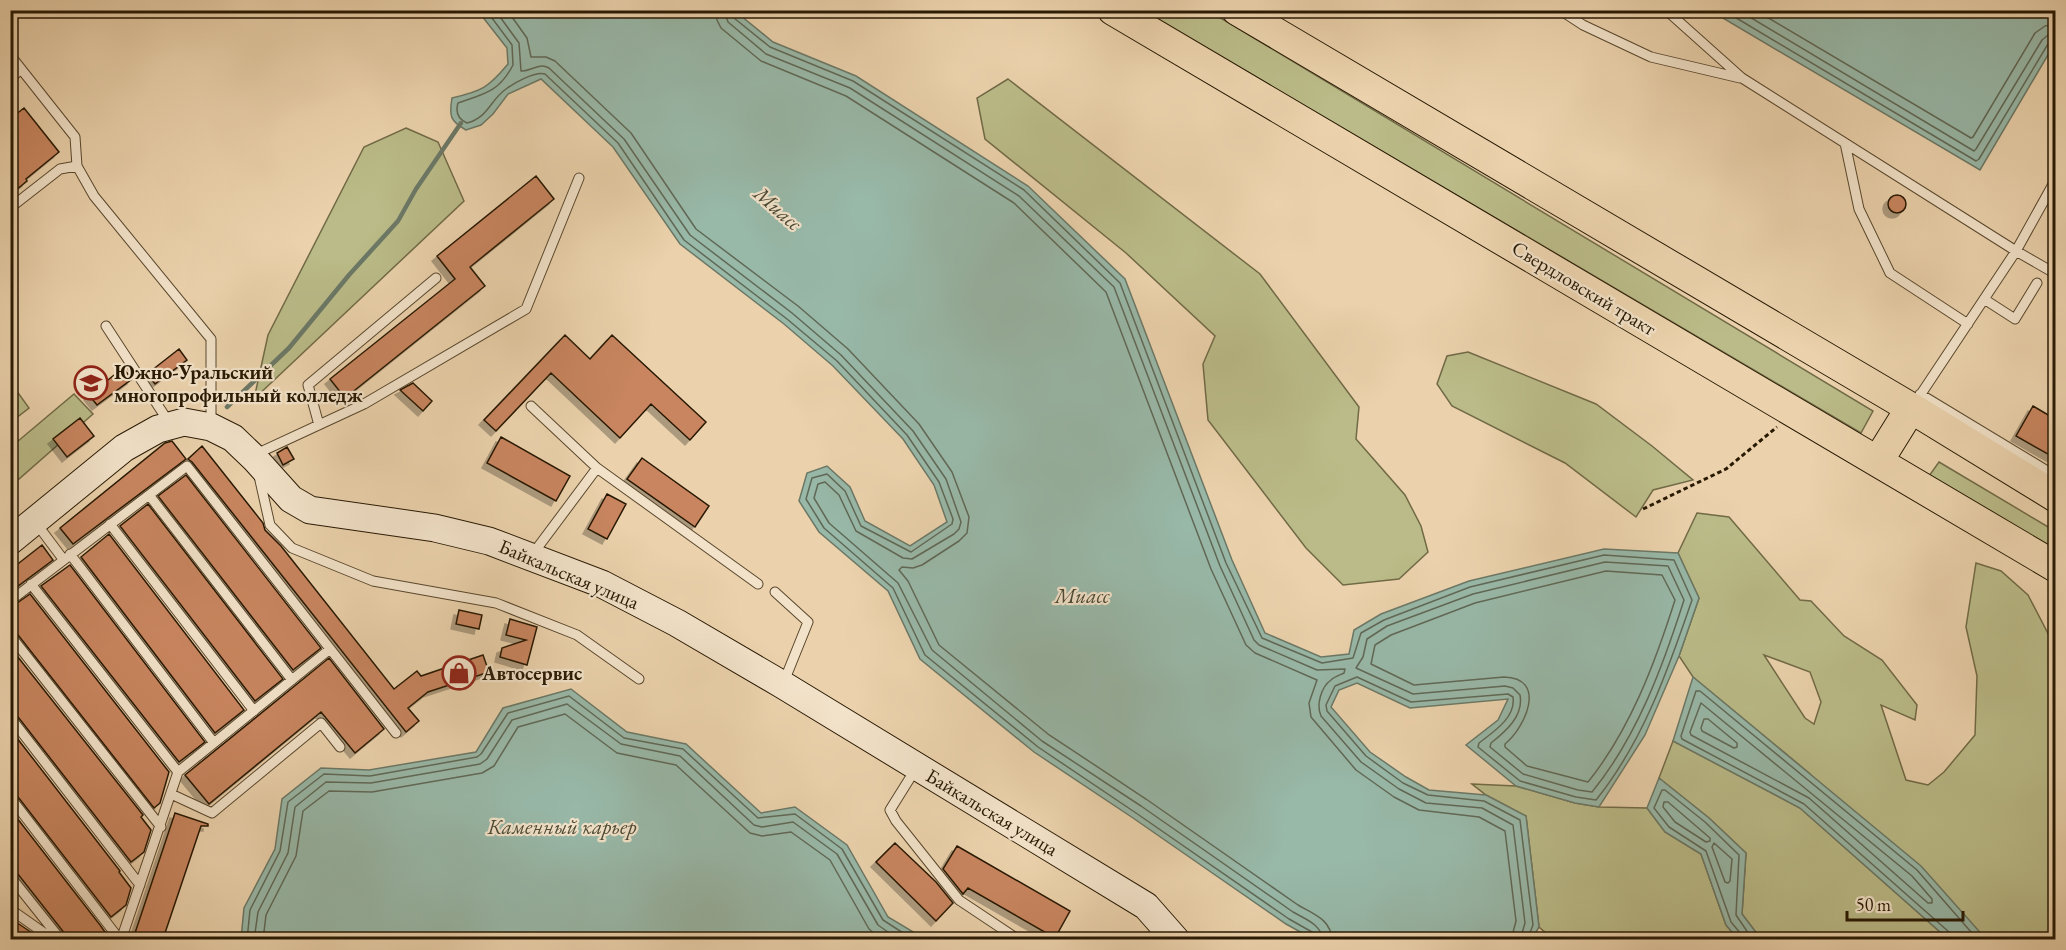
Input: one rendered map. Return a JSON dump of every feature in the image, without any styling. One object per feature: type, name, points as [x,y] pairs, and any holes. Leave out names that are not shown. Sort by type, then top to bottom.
[{"type":"main road","name":"Свердловский тракт","points":[[1113,10],[2055,567]]},
{"type":"main road","points":[[1238,10],[1916,401],[2052,484]]},
{"type":"main road","points":[[1878,461],[1916,401]]},
{"type":"street","name":"Байкальская улица","points":[[10,541],[124,448],[158,429],[184,422],[211,428],[233,438],[291,499],[310,510],[435,528],[489,541],[602,584],[677,623],[1146,906],[1176,939]]},
{"type":"lane","points":[[1560,10],[1583,25],[1651,57],[1742,78]]},
{"type":"lane","points":[[1666,10],[1742,78],[2055,274]]},
{"type":"lane","points":[[10,55],[75,137],[77,166],[94,196],[211,339],[211,428]]},
{"type":"lane","points":[[10,79],[20,70]]},
{"type":"lane","points":[[1845,143],[1859,209],[1890,273],[1968,324]]},
{"type":"lane","points":[[10,208],[60,169],[77,166]]},
{"type":"lane","points":[[579,178],[526,309],[364,404],[254,458],[270,525],[292,548],[373,581],[496,603],[577,635],[639,679]]},
{"type":"lane","points":[[1916,401],[2016,251],[2055,179]]},
{"type":"lane","points":[[320,425],[308,385],[436,278]]},
{"type":"lane","points":[[1984,299],[2015,319],[2037,284]]},
{"type":"lane","points":[[106,326],[171,426]]},
{"type":"lane","points":[[531,406],[597,468],[758,584]]},
{"type":"lane","points":[[10,601],[187,466],[396,733]]},
{"type":"lane","points":[[531,557],[597,468]]},
{"type":"lane","points":[[149,495],[292,680]]},
{"type":"lane","points":[[34,521],[66,557],[214,743]]},
{"type":"lane","points":[[110,524],[254,711]]},
{"type":"lane","points":[[31,584],[178,772]]},
{"type":"lane","points":[[775,592],[808,621],[783,685]]},
{"type":"lane","points":[[10,635],[161,827]]},
{"type":"lane","points":[[120,939],[161,827],[178,772],[330,649]]},
{"type":"lane","points":[[10,717],[140,885]]},
{"type":"lane","points":[[171,794],[212,813],[321,723],[340,747]]},
{"type":"lane","points":[[917,768],[890,810],[959,900],[1018,939]]},
{"type":"lane","points":[[10,797],[120,939]]},
{"type":"lane","points":[[10,876],[62,939]]},
{"type":"lane","points":[[10,909],[54,939]]},
{"type":"path","points":[[1643,509],[1726,469],[1794,412]]},
{"type":"green space","points":[[1144,11],[1209,11],[1873,411],[1861,433]]},
{"type":"green space","points":[[1008,79],[1260,274],[1359,407],[1356,439],[1405,495],[1421,526],[1428,552],[1399,579],[1343,585],[1306,548],[1208,420],[1203,364],[1215,336],[1126,253],[985,139],[977,98]]},
{"type":"green space","points":[[406,128],[438,142],[464,201],[254,399],[268,335],[364,147]]},
{"type":"green space","points":[[1468,352],[1596,404],[1693,480],[1653,490],[1636,517],[1565,463],[1452,406],[1437,384],[1447,356]]},
{"type":"green space","points":[[11,383],[29,408],[10,422]]},
{"type":"green space","points":[[74,394],[93,414],[11,486],[11,447]]},
{"type":"green space","points":[[1939,462],[2055,531],[2055,551],[1929,476]]},
{"type":"green space","points":[[1697,513],[1729,517],[1800,600],[1811,601],[1844,636],[1882,660],[1917,705],[1915,720],[1881,705],[1906,780],[1928,785],[1944,772],[1975,735],[1977,676],[1966,627],[1976,563],[2001,571],[2028,595],[2055,647],[2055,939],[1968,939],[1809,773],[1693,677],[1679,656],[1699,598],[1678,553]],"holes":[[[1764,655],[1810,672],[1821,702],[1814,724],[1805,718]]]},
{"type":"green space","points":[[1673,741],[1800,808],[1948,939],[1761,939],[1742,914],[1746,853],[1709,818],[1659,778]]},
{"type":"green space","points":[[1472,784],[1516,786],[1575,803],[1599,807],[1647,808],[1665,832],[1701,854],[1726,925],[1738,939],[1554,940],[1539,927],[1526,816],[1486,795]]},
{"type":"water","name":"Миасс","points":[[478,11],[735,11],[773,42],[856,76],[1028,186],[1125,279],[1232,560],[1265,633],[1321,657],[1349,654],[1354,630],[1381,614],[1469,581],[1604,549],[1678,553],[1699,598],[1679,656],[1645,735],[1599,807],[1575,803],[1516,786],[1466,745],[1498,720],[1508,699],[1410,708],[1357,683],[1339,690],[1331,707],[1370,752],[1429,790],[1486,795],[1526,816],[1539,927],[1532,939],[1313,939],[1286,924],[1034,752],[920,659],[888,591],[819,532],[799,501],[807,473],[827,466],[850,487],[865,521],[910,546],[947,522],[934,485],[903,439],[833,366],[784,324],[680,244],[613,147],[541,79],[508,94],[493,114],[481,125],[466,130],[454,121],[451,114],[452,98],[484,87],[508,64],[507,48]]},
{"type":"water","points":[[1711,11],[2055,11],[2055,43],[1980,170]]},
{"type":"water","points":[[1693,677],[1921,866],[1986,939],[1948,939],[1800,808],[1673,741]]},
{"type":"water","name":"Каменный карьер","points":[[571,689],[627,732],[686,744],[761,813],[795,807],[847,845],[888,917],[925,939],[241,939],[244,908],[275,849],[282,799],[321,768],[369,770],[476,752],[503,708]]},
{"type":"water","points":[[1659,778],[1709,818],[1746,853],[1742,914],[1761,939],[1738,939],[1726,925],[1701,854],[1665,832],[1647,808]]},
{"type":"building","points":[[24,108],[59,152],[10,195],[10,119]]},
{"type":"building","points":[[536,176],[554,199],[470,267],[485,286],[345,398],[330,379],[455,279],[437,256]]},
{"type":"building","points":[[1897,195],[1903,198],[1906,204],[1903,210],[1897,213],[1891,210],[1888,204],[1891,198]]},
{"type":"building","points":[[565,335],[590,359],[612,335],[706,422],[690,440],[651,404],[620,438],[551,373],[496,431],[484,420]]},
{"type":"building","points":[[179,349],[187,360],[155,384],[147,374]]},
{"type":"building","points":[[123,368],[132,379],[97,405],[89,395]]},
{"type":"building","points":[[413,383],[432,401],[423,411],[400,390]]},
{"type":"building","points":[[2033,406],[2055,419],[2055,458],[2016,436]]},
{"type":"building","points":[[80,418],[94,436],[67,457],[53,439]]},
{"type":"building","points":[[501,437],[570,476],[556,501],[487,463]]},
{"type":"building","points":[[172,441],[186,459],[73,544],[60,528],[165,443]]},
{"type":"building","points":[[202,446],[263,523],[265,530],[281,546],[394,689],[417,671],[421,676],[483,655],[489,672],[428,692],[408,708],[419,721],[406,732],[188,459]]},
{"type":"building","points":[[287,447],[294,459],[283,465],[277,453]]},
{"type":"building","points":[[642,458],[709,506],[695,527],[627,479]]},
{"type":"building","points":[[186,475],[321,648],[293,670],[158,496]]},
{"type":"building","points":[[607,494],[626,504],[607,539],[588,529]]},
{"type":"building","points":[[148,504],[283,679],[255,701],[120,526]]},
{"type":"building","points":[[109,534],[244,710],[215,733],[81,557]]},
{"type":"building","points":[[42,545],[53,560],[10,592],[10,570]]},
{"type":"building","points":[[70,565],[205,742],[179,762],[41,586]]},
{"type":"building","points":[[30,594],[169,772],[160,803],[154,808],[15,631],[10,628],[10,608]]},
{"type":"building","points":[[459,610],[482,615],[479,629],[456,624]]},
{"type":"building","points":[[510,619],[537,627],[527,665],[500,657],[502,648],[526,640],[506,635]]},
{"type":"building","points":[[10,647],[143,815],[141,817],[151,830],[144,852],[131,862],[15,713],[10,710]]},
{"type":"building","points":[[329,658],[384,729],[355,753],[321,712],[209,804],[185,775]]},
{"type":"building","points":[[10,729],[131,888],[126,905],[111,917],[15,793],[10,790]]},
{"type":"building","points":[[10,809],[110,939],[69,939],[10,864]]},
{"type":"building","points":[[175,813],[208,824],[208,826],[201,826],[163,939],[133,939]]},
{"type":"building","points":[[895,843],[936,882],[953,903],[936,921],[876,862]]},
{"type":"building","points":[[957,846],[1070,911],[1055,938],[968,888],[963,894],[943,869]]},
{"type":"building","points":[[10,918],[41,939],[10,939]]},
{"type":"waterway","points":[[227,407],[289,348],[349,275],[398,221],[416,189],[461,123]]},
{"type":"place","name":"Южно-Уральский многопрофильный колледж","points":[[91,383]]},
{"type":"place","name":"Автосервис","points":[[459,673]]}]
